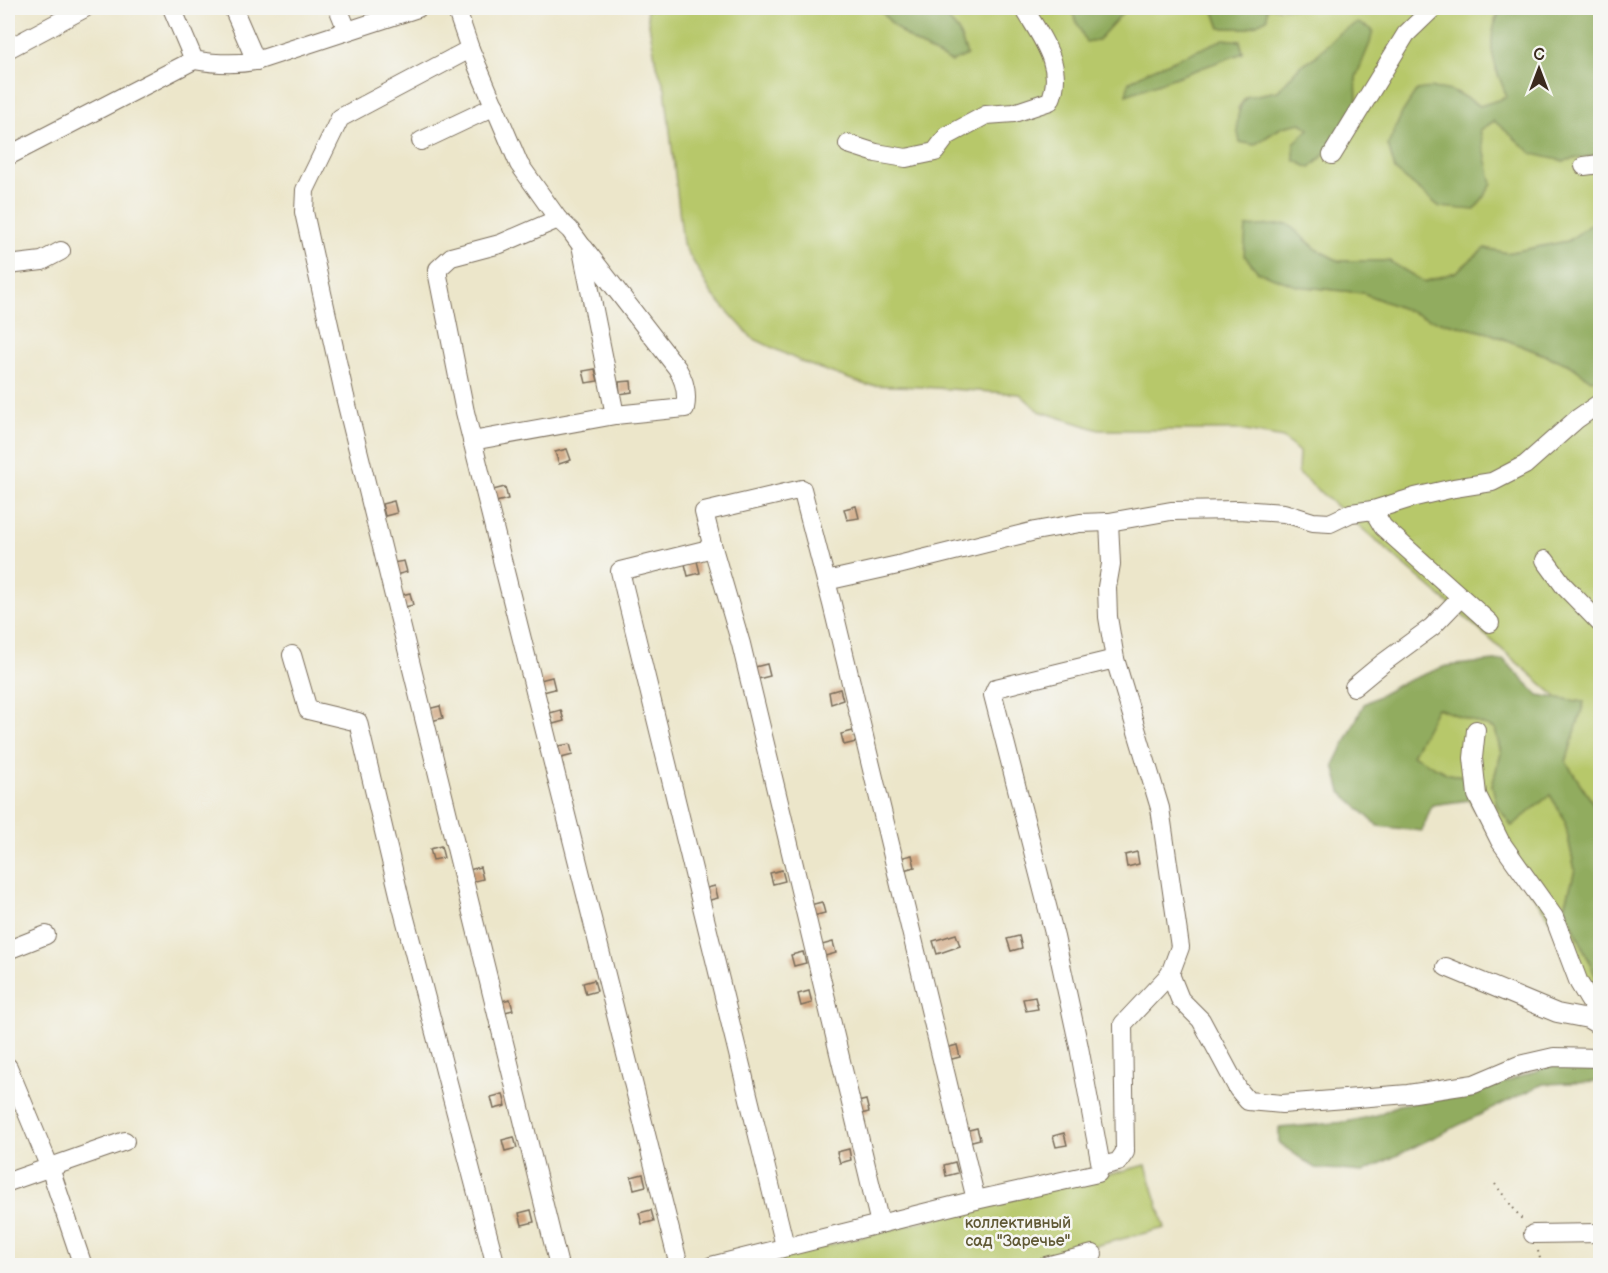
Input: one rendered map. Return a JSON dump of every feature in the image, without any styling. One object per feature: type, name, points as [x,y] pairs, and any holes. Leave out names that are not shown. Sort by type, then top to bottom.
[{"type":"lane","points":[[8,49],[86,8]]},
{"type":"lane","points":[[172,8],[194,60]]},
{"type":"lane","points":[[233,8],[256,61]]},
{"type":"lane","points":[[338,8],[347,30]]},
{"type":"lane","points":[[8,156],[194,60],[214,64],[256,61],[418,8]]},
{"type":"lane","points":[[456,8],[470,49],[519,164],[558,219],[570,230],[677,368],[687,393],[685,408],[615,415],[472,441]]},
{"type":"lane","points":[[848,144],[876,153],[906,158],[935,152],[947,136],[986,115],[1014,113],[1050,101],[1055,91],[1054,66],[1050,52],[1024,8]]},
{"type":"lane","points":[[1332,155],[1406,34],[1433,8]]},
{"type":"lane","points":[[470,49],[340,118],[308,184],[304,212],[345,397],[559,1266]]},
{"type":"lane","points":[[421,141],[495,106]]},
{"type":"lane","points":[[558,219],[500,244],[451,257],[438,269],[472,441],[679,1266]]},
{"type":"lane","points":[[581,244],[615,415]]},
{"type":"lane","points":[[8,265],[42,261],[61,251]]},
{"type":"lane","points":[[826,581],[1035,531],[1172,511],[1239,510],[1284,513],[1313,522],[1330,523],[1351,513],[1373,510],[1415,497],[1492,482],[1525,465],[1577,419],[1600,403]]},
{"type":"lane","points":[[880,1224],[741,644],[704,512],[802,489],[976,1200]]},
{"type":"lane","points":[[1373,510],[1383,527],[1490,623]]},
{"type":"lane","points":[[1101,1166],[1118,1162],[1125,1152],[1123,1024],[1170,974],[1180,947],[1160,808],[1115,659],[1108,617],[1107,587],[1111,564],[1109,522]]},
{"type":"lane","points":[[713,548],[620,571],[785,1246]]},
{"type":"lane","points":[[1545,560],[1564,586],[1600,623]]},
{"type":"lane","points":[[1354,687],[1432,627],[1461,597]]},
{"type":"lane","points":[[292,655],[308,710],[358,722],[401,903],[496,1266]]},
{"type":"lane","points":[[716,1265],[976,1200],[1098,1173],[1101,1166],[1079,1047],[1055,937],[993,695],[996,688],[1115,659]]},
{"type":"lane","points":[[1476,730],[1473,758],[1477,795],[1500,841],[1554,917],[1579,983],[1600,1018]]},
{"type":"lane","points":[[8,950],[46,935]]},
{"type":"lane","points":[[1446,967],[1557,1013],[1588,1019],[1600,1026]]},
{"type":"lane","points":[[1170,974],[1180,999],[1201,1020],[1238,1089],[1248,1101],[1282,1104],[1408,1094],[1474,1084],[1519,1065],[1554,1057],[1600,1058]]},
{"type":"lane","points":[[8,1067],[50,1168],[83,1266]]},
{"type":"lane","points":[[8,1182],[126,1141]]},
{"type":"lane","points":[[1533,1234],[1600,1233]]},
{"type":"lane","points":[[1046,1266],[1093,1254]]},
{"type":"path","points":[[1495,1184],[1533,1234]]},
{"type":"green space","points":[[646,8],[879,8],[894,26],[911,40],[952,62],[967,55],[958,31],[938,8],[1070,8],[1117,18],[1127,8],[1213,8],[1220,28],[1248,28],[1266,19],[1267,8],[1502,8],[1495,20],[1496,70],[1508,97],[1480,106],[1457,92],[1395,170],[1440,207],[1483,149],[1480,130],[1494,121],[1563,161],[1600,154],[1600,218],[1568,241],[1507,253],[1485,248],[1456,272],[1424,282],[1389,261],[1339,261],[1318,250],[1304,238],[1297,286],[1363,293],[1429,319],[1489,333],[1570,365],[1591,380],[1600,377],[1600,814],[1566,762],[1584,702],[1558,698],[1298,473],[1299,452],[1283,438],[1240,430],[1099,430],[1039,411],[1020,394],[866,385],[804,363],[752,338],[712,294],[683,244],[665,88],[656,63]],"holes":[[[1341,32],[1362,60],[1356,77],[1357,105],[1310,129],[1300,123],[1282,127],[1254,145],[1238,108],[1246,97],[1278,91],[1300,66],[1315,57]],[[1240,41],[1243,53],[1126,94]]]},
{"type":"green space","points":[[879,8],[938,8],[958,31],[967,55],[952,62],[930,51],[911,40],[894,26]]},
{"type":"green space","points":[[1070,8],[1127,8],[1098,40],[1086,42]]},
{"type":"green space","points":[[1213,8],[1267,8],[1267,19],[1248,28],[1220,28]]},
{"type":"green space","points":[[1502,8],[1600,8],[1600,154],[1563,161],[1533,154],[1494,121],[1480,130],[1492,184],[1475,210],[1440,207],[1395,170],[1388,145],[1402,113],[1417,90],[1443,89],[1465,97],[1480,106],[1507,97],[1492,52],[1493,31]]},
{"type":"green space","points":[[1358,23],[1373,30],[1356,77],[1357,105],[1321,158],[1310,168],[1294,160],[1294,143],[1309,129],[1301,123],[1282,127],[1254,145],[1240,142],[1237,118],[1246,97],[1278,91],[1300,66],[1315,57],[1340,32]]},
{"type":"green space","points":[[1224,39],[1240,41],[1243,53],[1126,95],[1129,82],[1146,72]]},
{"type":"green space","points":[[1600,218],[1600,377],[1591,380],[1570,365],[1489,333],[1429,319],[1363,293],[1297,286],[1258,272],[1244,255],[1246,227],[1288,224],[1317,250],[1339,261],[1389,261],[1424,282],[1456,272],[1485,248],[1507,253],[1568,241]]},
{"type":"green space","points":[[1504,660],[1538,695],[1584,702],[1566,762],[1600,814],[1600,986],[1565,907],[1575,870],[1564,818],[1550,795],[1512,826],[1497,806],[1492,785],[1501,753],[1495,729],[1437,708],[1412,755],[1448,774],[1464,776],[1469,800],[1432,805],[1422,831],[1378,826],[1341,792],[1334,765],[1364,704],[1402,683],[1446,666]]},
{"type":"green space","points":[[1437,708],[1495,729],[1501,753],[1492,785],[1511,826],[1550,794],[1564,818],[1575,870],[1565,907],[1600,986],[1600,1030],[1550,919],[1496,843],[1469,800],[1464,776],[1448,774],[1411,755]]},
{"type":"green space","points":[[1550,1066],[1600,1066],[1600,1082],[1543,1084],[1363,1172],[1315,1168],[1279,1143],[1279,1128],[1346,1122],[1377,1115],[1398,1105],[1475,1093]]},
{"type":"green space","name":"коллективный сад \"Заречье\"","points":[[1146,1165],[1165,1228],[1019,1265],[747,1266]]},
{"type":"building","points":[[595,369],[598,381],[586,383],[583,371]]},
{"type":"building","points":[[631,381],[632,392],[620,394],[619,382]]},
{"type":"building","points":[[567,449],[571,460],[559,464],[555,452]]},
{"type":"building","points":[[505,487],[508,499],[496,502],[493,490]]},
{"type":"building","points":[[394,501],[397,513],[385,516],[382,504]]},
{"type":"building","points":[[856,506],[859,518],[847,520],[844,509]]},
{"type":"building","points":[[404,561],[407,572],[395,575],[392,563]]},
{"type":"building","points":[[697,561],[700,573],[688,576],[685,564]]},
{"type":"building","points":[[410,593],[413,605],[401,608],[398,596]]},
{"type":"building","points":[[767,664],[770,676],[758,679],[755,667]]},
{"type":"building","points":[[552,677],[555,689],[543,692],[540,680]]},
{"type":"building","points":[[840,689],[843,700],[831,704],[829,692]]},
{"type":"building","points":[[440,706],[443,718],[431,721],[428,709]]},
{"type":"building","points":[[561,710],[564,721],[553,724],[550,713]]},
{"type":"building","points":[[853,731],[856,742],[844,745],[841,734]]},
{"type":"building","points":[[570,744],[573,755],[561,758],[558,746]]},
{"type":"building","points":[[441,846],[444,858],[433,860],[430,849]]},
{"type":"building","points":[[1137,852],[1139,864],[1127,867],[1125,855]]},
{"type":"building","points":[[912,855],[915,867],[903,870],[900,858]]},
{"type":"building","points":[[480,867],[483,879],[471,882],[469,870]]},
{"type":"building","points":[[782,870],[785,881],[773,884],[770,873]]},
{"type":"building","points":[[715,886],[718,898],[706,901],[703,889]]},
{"type":"building","points":[[822,902],[825,913],[813,916],[810,905]]},
{"type":"building","points":[[956,934],[960,946],[937,954],[933,941]]},
{"type":"building","points":[[1019,936],[1022,948],[1011,951],[1007,939]]},
{"type":"building","points":[[833,942],[836,953],[825,956],[822,945]]},
{"type":"building","points":[[803,952],[806,963],[794,966],[791,955]]},
{"type":"building","points":[[594,980],[597,991],[586,994],[583,983]]},
{"type":"building","points":[[809,991],[812,1003],[801,1006],[798,994]]},
{"type":"building","points":[[1035,997],[1038,1009],[1026,1011],[1023,999]]},
{"type":"building","points":[[510,999],[513,1010],[501,1013],[498,1002]]},
{"type":"building","points":[[957,1045],[960,1057],[948,1060],[946,1048]]},
{"type":"building","points":[[503,1094],[506,1106],[494,1109],[491,1097]]},
{"type":"building","points":[[866,1100],[869,1112],[857,1115],[854,1103]]},
{"type":"building","points":[[977,1128],[980,1139],[968,1142],[965,1131]]},
{"type":"building","points":[[1064,1133],[1067,1145],[1056,1147],[1053,1136]]},
{"type":"building","points":[[514,1137],[517,1148],[505,1151],[502,1140]]},
{"type":"building","points":[[849,1149],[851,1160],[840,1163],[837,1152]]},
{"type":"building","points":[[955,1162],[958,1173],[946,1176],[944,1165]]},
{"type":"building","points":[[643,1174],[646,1186],[634,1189],[631,1177]]},
{"type":"building","points":[[531,1210],[534,1222],[522,1225],[519,1213]]},
{"type":"building","points":[[651,1210],[654,1221],[642,1224],[639,1213]]}]
